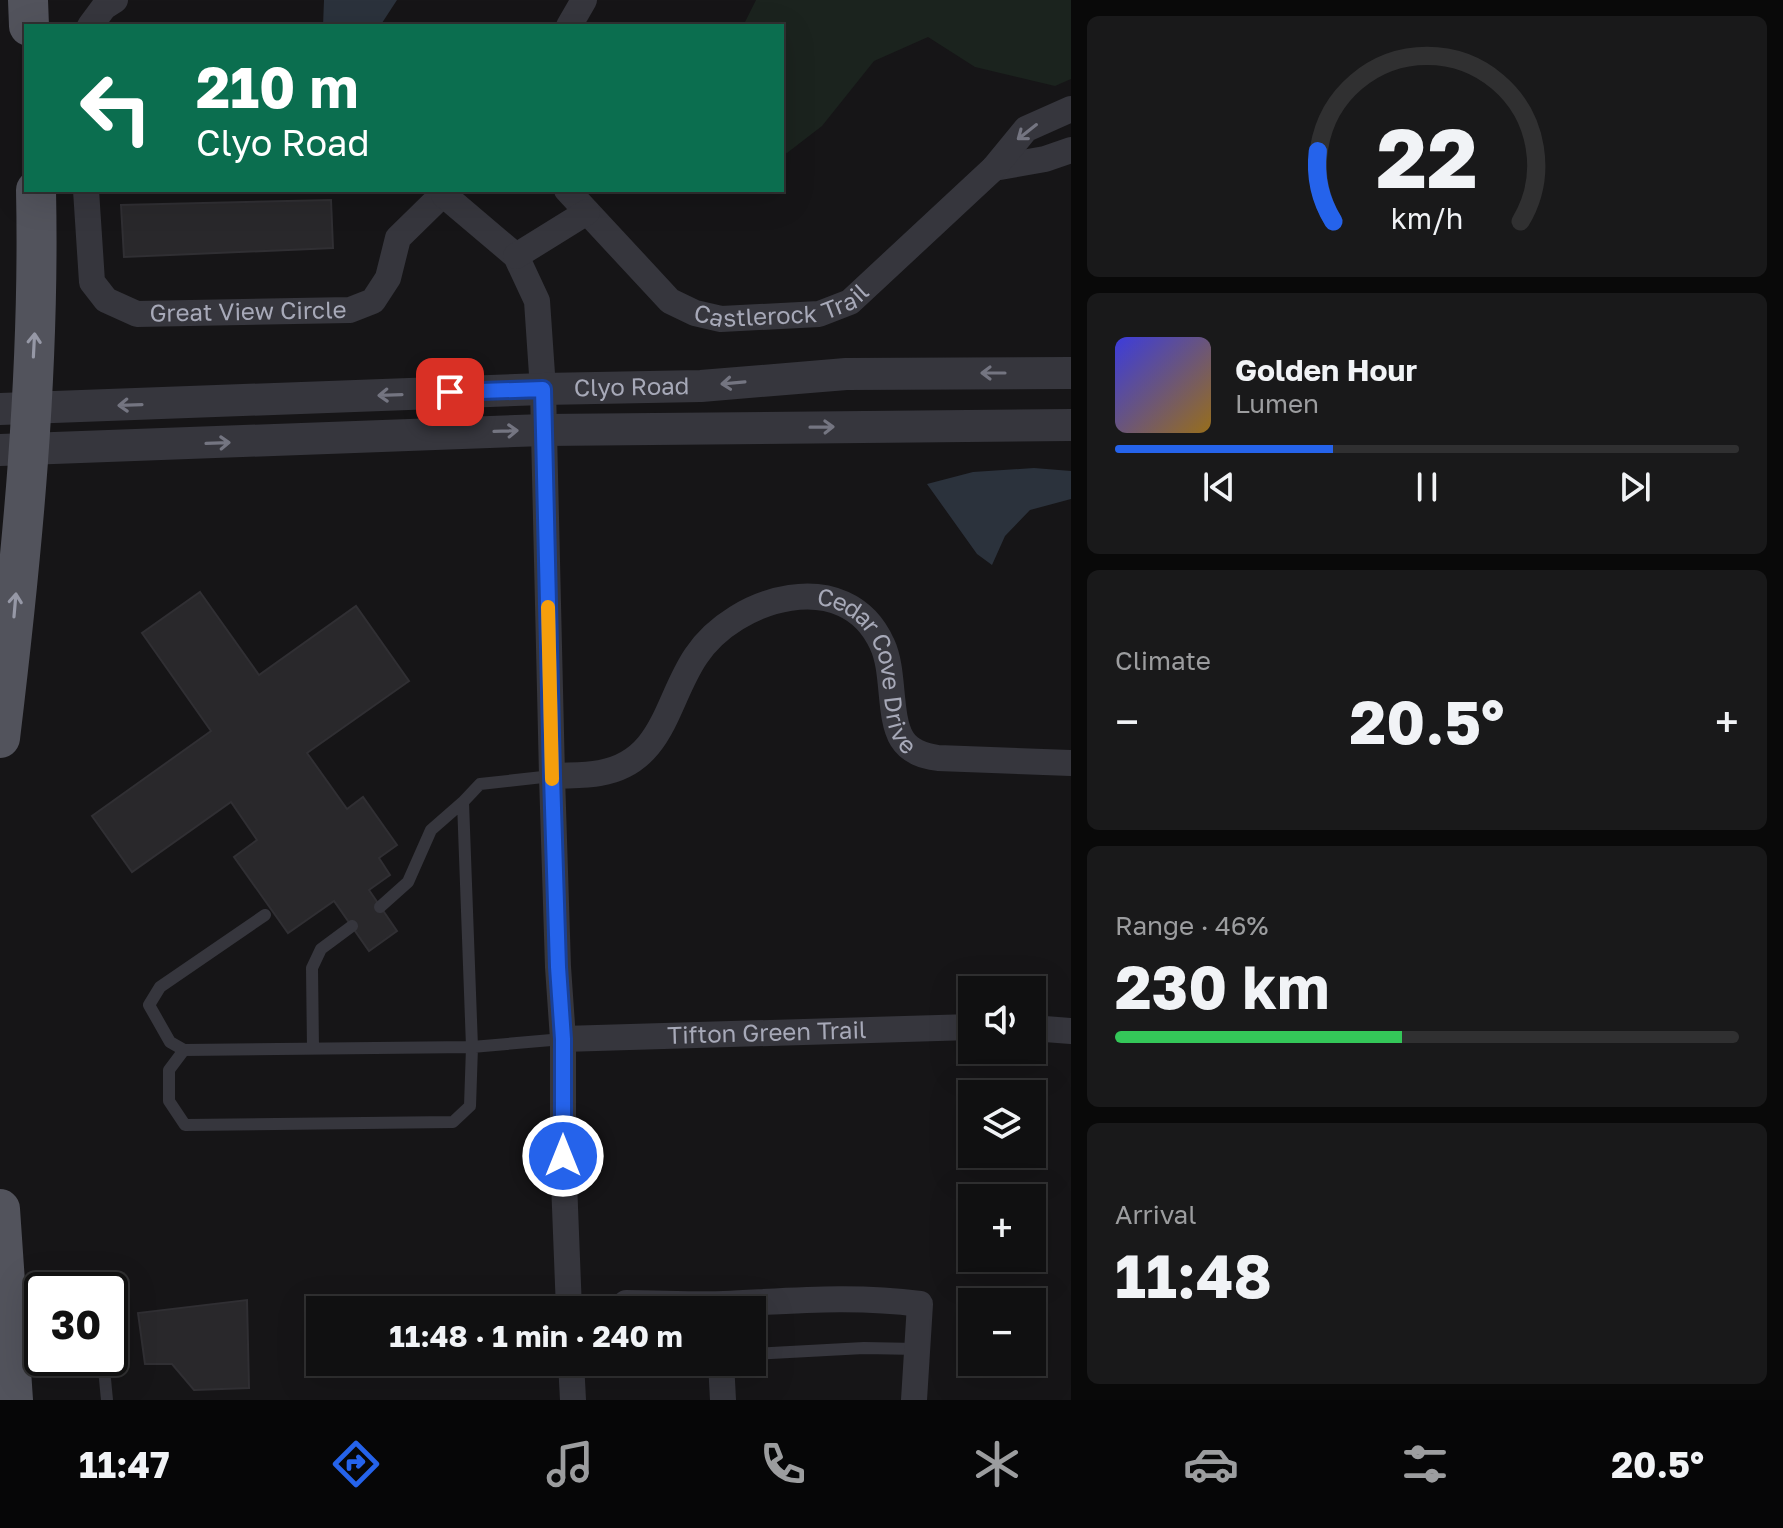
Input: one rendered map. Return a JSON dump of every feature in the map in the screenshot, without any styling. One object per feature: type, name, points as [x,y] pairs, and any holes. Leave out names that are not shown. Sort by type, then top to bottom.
[{"type":"main road","points":[[28,0],[29,24]]},
{"type":"main road","points":[[0,738],[14,624],[16,408],[37,283],[36,192]]},
{"type":"main road","points":[[0,1209],[13,1400]]},
{"type":"street","points":[[91,24],[104,7],[115,0]]},
{"type":"street","points":[[570,24],[584,0]]},
{"type":"street","name":"Castlerock Trail","points":[[569,192],[670,301],[695,313],[721,319],[819,314],[850,302],[994,168],[1026,129],[1071,109]]},
{"type":"street","points":[[994,168],[1045,159],[1071,150]]},
{"type":"street","name":"Great View Circle","points":[[86,192],[92,282],[106,300],[137,314],[350,310],[362,306],[373,301],[388,278],[398,238],[445,192],[516,256],[537,301],[543,389],[568,1296]]},
{"type":"street","points":[[516,256],[587,212]]},
{"type":"street","name":"Clyo Road","points":[[16,408],[701,386],[846,374],[1071,373]]},
{"type":"street","name":"Clyo Road","points":[[14,450],[544,430],[1071,425]]},
{"type":"street","name":"Cedar Cove Drive","points":[[552,776],[600,773],[636,758],[651,744],[688,667],[702,646],[720,628],[742,613],[767,602],[790,597],[835,601],[848,606],[868,622],[882,644],[889,666],[897,728],[912,750],[938,758],[1071,763]]},
{"type":"street","name":"Tifton Green Trail","points":[[563,1039],[958,1027]]},
{"type":"street","points":[[1046,1029],[1071,1031]]},
{"type":"street","points":[[766,1304],[845,1298],[920,1304],[914,1400]]},
{"type":"street","points":[[572,1376],[573,1400]]},
{"type":"street","points":[[722,1376],[723,1400]]},
{"type":"lane","points":[[380,907],[408,882],[431,830],[480,784],[552,776]]},
{"type":"lane","points":[[184,1050],[169,1070],[169,1101],[185,1125],[453,1122],[470,1106],[472,1047],[463,802]]},
{"type":"lane","points":[[265,915],[160,987],[149,1005],[170,1042],[184,1050],[472,1047],[563,1039]]},
{"type":"lane","points":[[313,1048],[312,968],[321,949],[352,926]]},
{"type":"lane","points":[[766,1353],[864,1348],[918,1349]]},
{"type":"lane","points":[[105,1376],[107,1400]]},
{"type":"shaded area","points":[[324,0],[397,0],[380,24],[323,24]]},
{"type":"shaded area","points":[[756,0],[1071,0],[1071,79],[1055,86],[975,67],[928,37],[874,61],[822,126],[787,153],[784,152],[784,24],[744,24]]},
{"type":"shaded area","points":[[1034,468],[1071,471],[1071,499],[1030,510],[1005,536],[992,565],[977,554],[927,484],[973,472]]},
{"type":"building","points":[[331,200],[333,248],[124,257],[121,205]]},
{"type":"building","points":[[200,592],[259,675],[356,606],[409,681],[307,753],[347,809],[363,797],[397,845],[379,858],[390,875],[369,890],[397,931],[369,951],[334,901],[288,933],[234,857],[257,840],[231,802],[132,872],[92,816],[211,731],[142,633]]},
{"type":"building","points":[[247,1300],[249,1388],[194,1390],[172,1364],[145,1364],[138,1313]]},
{"type":"slow traffic","points":[[548,607],[552,779]]},
{"type":"route","points":[[450,392],[543,389],[552,776],[563,1039],[563,1156]]}]
